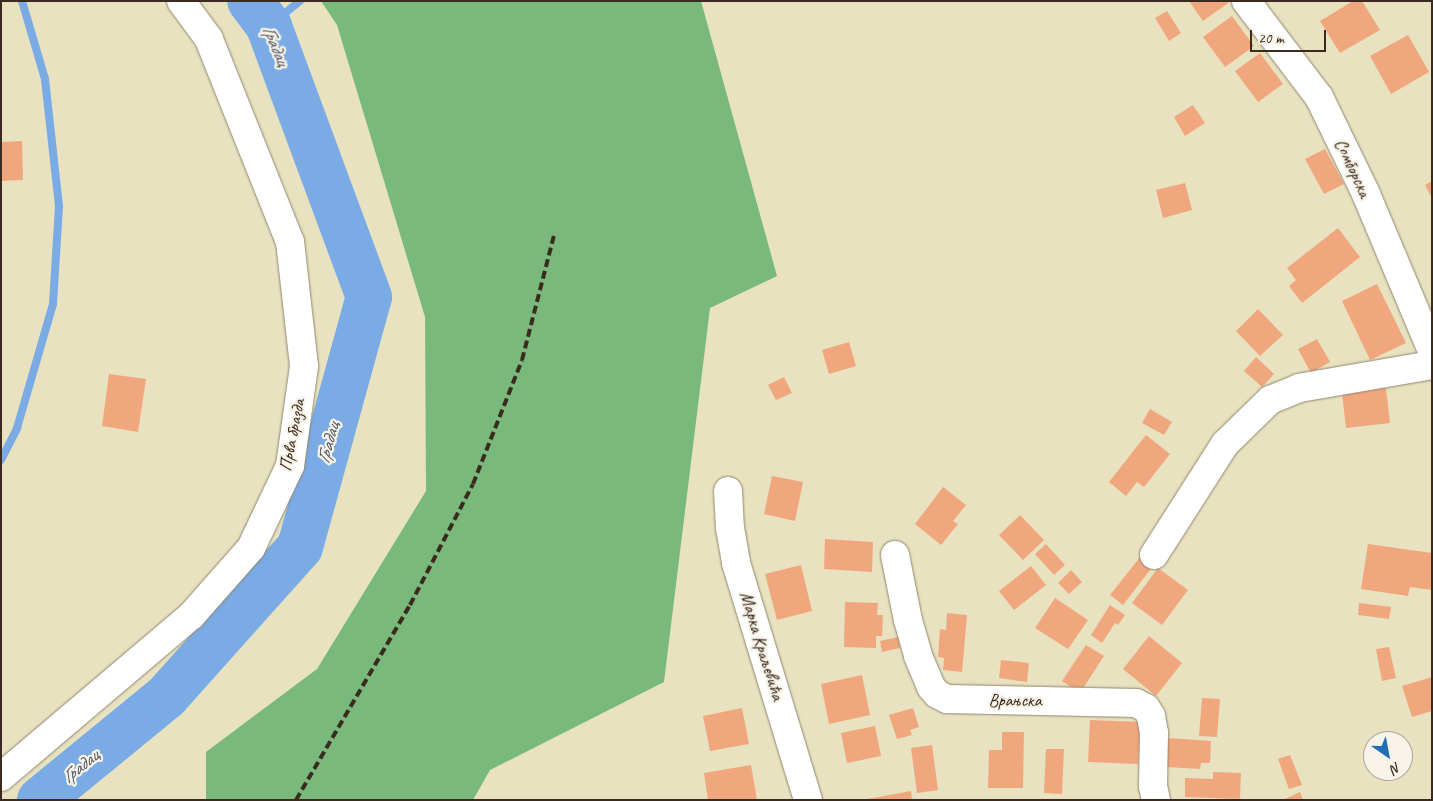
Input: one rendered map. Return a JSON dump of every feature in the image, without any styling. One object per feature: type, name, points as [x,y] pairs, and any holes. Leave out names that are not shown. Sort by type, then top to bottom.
[{"type":"street","name":"Прва бразда","points":[[1,777],[191,616],[251,548],[290,466],[304,366],[290,242],[210,40],[181,1]]},
{"type":"street","name":"Сомборска","points":[[1246,1],[1319,97],[1366,194],[1432,351]]},
{"type":"street","points":[[1154,556],[1225,444],[1270,400],[1299,388],[1432,365]]},
{"type":"street","name":"Марка Краљевића","points":[[728,490],[730,528],[736,563],[808,800]]},
{"type":"street","name":"Врањска","points":[[895,555],[908,620],[918,656],[930,687],[937,694],[947,699],[1136,703],[1146,708],[1151,716],[1154,733],[1153,786],[1156,800]]},
{"type":"green space","points":[[321,1],[701,1],[777,276],[710,308],[664,682],[490,770],[473,800],[206,800],[206,752],[317,669],[426,491],[425,317],[337,25]]},
{"type":"building","points":[[1189,1],[1231,1],[1203,21]]},
{"type":"building","points":[[1353,1],[1362,1],[1380,30],[1340,53],[1320,21]]},
{"type":"building","points":[[1167,11],[1181,33],[1169,41],[1155,18]]},
{"type":"building","points":[[1232,16],[1254,46],[1225,67],[1203,37]]},
{"type":"building","points":[[1408,35],[1429,72],[1391,94],[1370,56]]},
{"type":"building","points":[[1260,53],[1283,84],[1258,102],[1235,71]]},
{"type":"building","points":[[1193,105],[1205,123],[1185,136],[1174,117]]},
{"type":"building","points":[[22,141],[23,180],[1,181],[1,142]]},
{"type":"building","points":[[1325,149],[1344,184],[1324,194],[1305,159]]},
{"type":"building","points":[[1432,181],[1432,198],[1425,185]]},
{"type":"building","points":[[1185,183],[1192,210],[1163,218],[1156,190]]},
{"type":"building","points":[[1338,228],[1360,257],[1302,303],[1289,286],[1296,280],[1287,268]]},
{"type":"building","points":[[1377,284],[1406,343],[1370,360],[1342,301]]},
{"type":"building","points":[[1258,309],[1283,335],[1260,356],[1236,331]]},
{"type":"building","points":[[1317,339],[1330,362],[1311,373],[1298,349]]},
{"type":"building","points":[[849,342],[856,366],[829,374],[822,350]]},
{"type":"building","points":[[1256,357],[1274,374],[1262,387],[1244,371]]},
{"type":"building","points":[[109,374],[146,379],[138,432],[102,426]]},
{"type":"building","points":[[784,377],[792,393],[776,400],[768,385]]},
{"type":"building","points":[[1385,379],[1390,423],[1346,428],[1341,385]]},
{"type":"building","points":[[1150,409],[1172,422],[1164,435],[1142,423]]},
{"type":"building","points":[[1146,435],[1170,454],[1144,487],[1137,482],[1126,496],[1109,482]]},
{"type":"building","points":[[772,476],[803,482],[795,521],[764,514]]},
{"type":"building","points":[[943,487],[966,505],[953,521],[958,524],[941,545],[915,524]]},
{"type":"building","points":[[1020,515],[1044,540],[1023,560],[999,535]]},
{"type":"building","points":[[825,539],[873,542],[872,572],[824,569]]},
{"type":"building","points":[[1046,544],[1065,565],[1054,575],[1035,554]]},
{"type":"building","points":[[1368,544],[1432,553],[1432,590],[1410,587],[1408,596],[1361,589]]},
{"type":"building","points":[[1141,556],[1153,566],[1123,605],[1110,595]]},
{"type":"building","points":[[801,565],[812,611],[777,620],[765,574]]},
{"type":"building","points":[[1031,566],[1046,585],[1014,610],[999,591]]},
{"type":"building","points":[[1158,568],[1188,590],[1162,625],[1132,603]]},
{"type":"building","points":[[1071,570],[1082,582],[1069,594],[1058,583]]},
{"type":"building","points":[[1055,598],[1088,620],[1068,649],[1035,628]]},
{"type":"building","points":[[845,602],[878,603],[877,615],[883,615],[882,636],[876,636],[876,648],[844,647]]},
{"type":"building","points":[[1359,603],[1391,607],[1389,619],[1358,615]]},
{"type":"building","points":[[1110,605],[1125,615],[1118,625],[1115,623],[1102,643],[1091,635]]},
{"type":"building","points":[[947,613],[967,615],[962,672],[943,670],[944,658],[938,657],[940,629],[946,630]]},
{"type":"building","points":[[1149,636],[1182,663],[1156,696],[1123,669]]},
{"type":"building","points":[[898,637],[900,648],[882,652],[880,641]]},
{"type":"building","points":[[1086,645],[1104,656],[1080,693],[1062,681]]},
{"type":"building","points":[[1389,647],[1396,678],[1382,681],[1376,649]]},
{"type":"building","points":[[1001,660],[1029,663],[1027,682],[999,678]]},
{"type":"building","points":[[862,675],[870,715],[829,724],[821,684]]},
{"type":"building","points":[[1432,677],[1432,711],[1412,717],[1402,686]]},
{"type":"building","points":[[1202,698],[1220,699],[1217,737],[1199,736]]},
{"type":"building","points":[[742,708],[749,744],[710,751],[703,716]]},
{"type":"building","points":[[913,708],[919,727],[910,730],[912,735],[897,739],[889,715]]},
{"type":"building","points":[[1090,720],[1140,722],[1138,764],[1088,762]]},
{"type":"building","points":[[875,726],[881,756],[847,763],[841,733]]},
{"type":"building","points":[[1002,732],[1024,732],[1023,788],[988,788],[989,750],[1002,750]]},
{"type":"building","points":[[1168,738],[1211,741],[1210,763],[1201,763],[1200,769],[1166,767]]},
{"type":"building","points":[[932,745],[938,790],[917,793],[911,748]]},
{"type":"building","points":[[1046,749],[1064,749],[1062,794],[1044,793]]},
{"type":"building","points":[[1290,755],[1302,785],[1289,789],[1278,759]]},
{"type":"building","points":[[751,765],[757,800],[708,800],[704,773]]},
{"type":"building","points":[[1213,772],[1241,773],[1240,799],[1185,797],[1185,778],[1213,779]]},
{"type":"building","points":[[911,791],[912,800],[867,800],[867,799]]},
{"type":"building","points":[[1300,792],[1303,800],[1283,800]]},
{"type":"waterway","points":[[1,460],[17,428],[53,304],[59,206],[45,79],[22,1]]},
{"type":"waterway","name":"Градац","points":[[40,800],[166,697],[300,547],[369,297],[269,26],[250,1]]},
{"type":"waterway","points":[[269,26],[300,1]]},
{"type":"railway","points":[[296,800],[410,605],[473,484],[522,360],[554,235]]}]
